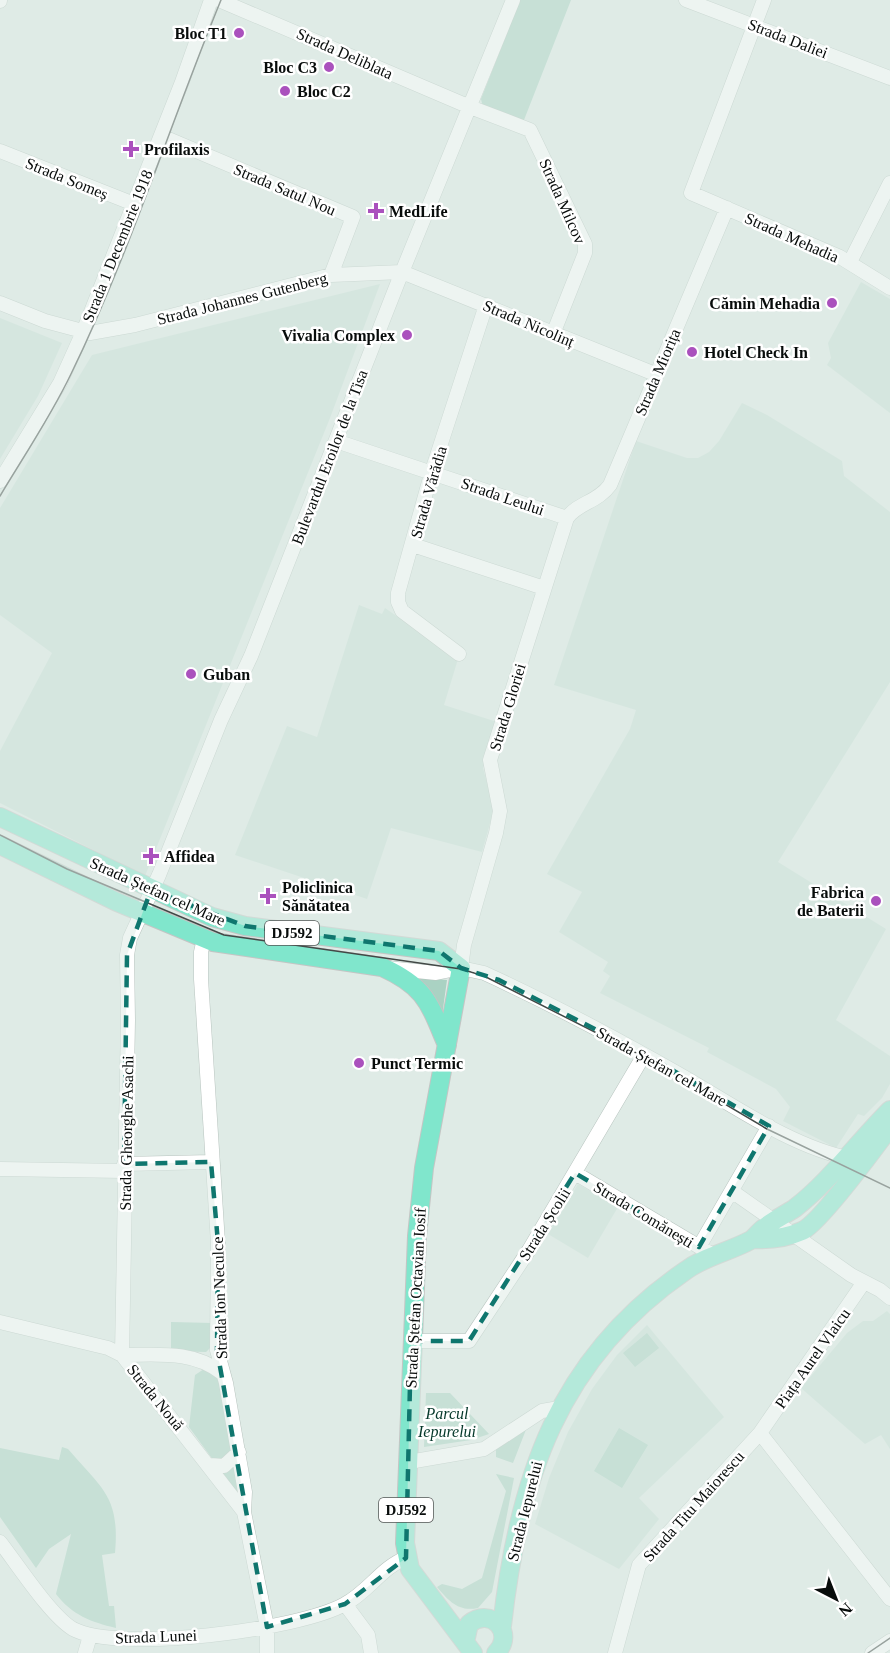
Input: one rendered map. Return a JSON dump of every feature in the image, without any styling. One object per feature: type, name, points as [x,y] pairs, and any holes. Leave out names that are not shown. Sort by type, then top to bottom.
[{"type":"main road","name":"Strada Ștefan cel Mare","points":[[0,817],[152,890],[228,922],[439,951],[461,968]]},
{"type":"main road","name":"Strada Ștefan cel Mare","points":[[0,845],[41,868],[204,939],[231,946],[382,967]]},
{"type":"main road","name":"DJ592","points":[[382,967],[404,977],[421,993],[432,1010],[447,1045]]},
{"type":"main road","name":"Strada Ștefan Octavian Iosif","points":[[461,968],[455,1014],[424,1168],[417,1236],[411,1341],[406,1558],[416,1579],[470,1650]]},
{"type":"main road","name":"Strada Iepurelui","points":[[753,1239],[774,1221],[796,1208],[890,1110]]},
{"type":"main road","name":"Strada Iepurelui","points":[[500,1651],[504,1633],[502,1626],[505,1593],[532,1474],[559,1408],[593,1356],[624,1322],[706,1251],[753,1239],[774,1241],[805,1230],[865,1162],[890,1127]]},
{"type":"main road","points":[[478,1618],[505,1593]]},
{"type":"main road","points":[[444,1614],[492,1618],[502,1626]]},
{"type":"main road","name":"DJ592","points":[[470,1650],[466,1629],[478,1618]]},
{"type":"street","name":"Strada 1 Decembrie 1918","points":[[0,481],[60,383],[83,332],[161,136],[211,0]]},
{"type":"street","name":"Strada Deliblata","points":[[219,0],[470,107]]},
{"type":"street","name":"Bulevardul Eroilor de la Tisa","points":[[140,913],[152,890],[220,720],[251,656],[402,272],[513,0]]},
{"type":"street","name":"Strada Daliei","points":[[686,0],[890,78]]},
{"type":"street","points":[[756,25],[764,0]]},
{"type":"street","name":"Strada Mehadia","points":[[756,25],[691,193],[850,262],[890,288]]},
{"type":"street","name":"Strada Milcov","points":[[470,107],[530,130],[585,244],[585,253],[553,334]]},
{"type":"street","name":"Strada Satul Nou","points":[[161,136],[353,217],[332,275]]},
{"type":"street","name":"Strada Someș","points":[[0,151],[134,204]]},
{"type":"street","points":[[850,262],[890,183]]},
{"type":"street","name":"Strada Miorița","points":[[567,518],[573,511],[598,499],[610,485],[727,208]]},
{"type":"street","name":"Strada Johannes Gutenberg","points":[[83,332],[135,325],[332,275],[402,272]]},
{"type":"street","name":"Strada Nicolinț","points":[[402,272],[655,374]]},
{"type":"street","points":[[0,303],[83,332]]},
{"type":"street","name":"Strada Vărădia","points":[[459,654],[399,607],[398,593],[432,471],[486,305]]},
{"type":"street","name":"Strada Leului","points":[[336,441],[432,471],[567,518]]},
{"type":"street","name":"Strada Gloriei","points":[[461,968],[464,945],[500,813],[490,760],[567,518]]},
{"type":"street","points":[[413,545],[544,588]]},
{"type":"street","name":"Strada Gheorghe Asachi","points":[[122,1355],[128,1020],[126,955],[140,913]]},
{"type":"street","name":"Strada Ion Neculce","points":[[204,939],[201,952],[201,979],[218,1244],[217,1350],[245,1492],[244,1512],[267,1627],[267,1653]]},
{"type":"street","name":"Strada Ștefan cel Mare","points":[[382,967],[436,973],[461,968],[499,980],[644,1055],[769,1126],[826,1153],[865,1162]]},
{"type":"street","name":"Strada Școlii","points":[[411,1341],[469,1341],[575,1173],[644,1055]]},
{"type":"street","points":[[706,1251],[733,1192],[769,1126]]},
{"type":"street","points":[[0,1169],[124,1167],[211,1162]]},
{"type":"street","name":"Strada Comănești","points":[[575,1173],[706,1251]]},
{"type":"street","points":[[733,1192],[890,1299]]},
{"type":"street","points":[[792,1234],[796,1208]]},
{"type":"street","name":"Piața Aurel Vlaicu","points":[[759,1433],[864,1282]]},
{"type":"street","name":"Strada Nouă","points":[[0,1322],[108,1348],[122,1355],[210,1465],[244,1512]]},
{"type":"street","points":[[122,1355],[168,1355],[201,1360],[209,1358],[217,1350]]},
{"type":"street","points":[[201,1360],[222,1373]]},
{"type":"street","points":[[408,1462],[484,1449],[507,1437],[542,1411],[559,1408]]},
{"type":"street","points":[[759,1433],[890,1599]]},
{"type":"street","name":"Strada Titu Maiorescu","points":[[615,1653],[639,1565],[759,1433]]},
{"type":"street","points":[[210,1465],[224,1467],[238,1452]]},
{"type":"street","name":"Strada Lunei","points":[[0,1542],[60,1619],[90,1636],[170,1639],[293,1623],[345,1604],[390,1567],[406,1558]]},
{"type":"street","points":[[345,1604],[368,1635],[371,1653]]},
{"type":"street","points":[[84,1653],[90,1636]]},
{"type":"street","points":[[872,1653],[890,1641]]},
{"type":"highlighted area","points":[[151,890],[245,926],[439,951],[461,968],[499,980],[653,1059],[769,1126],[699,1247],[575,1173],[469,1341],[411,1341],[406,1558],[345,1604],[267,1627],[217,1350],[218,1243],[211,1162],[124,1164],[127,955]]},
{"type":"shaded area","points":[[861,282],[890,299],[890,413],[827,365],[831,358],[828,343]]},
{"type":"shaded area","points":[[380,284],[330,418],[145,876],[0,803],[0,751],[52,653],[0,615],[0,508],[92,355]]},
{"type":"shaded area","points":[[0,318],[62,343],[38,396],[0,459]]},
{"type":"shaded area","points":[[742,403],[767,415],[842,461],[844,476],[890,512],[890,682],[778,862],[886,929],[836,1020],[890,1056],[890,1084],[882,1098],[864,1116],[858,1114],[836,1148],[783,1121],[790,1107],[776,1089],[707,1052],[709,1048],[600,993],[610,976],[603,971],[608,962],[559,932],[582,892],[547,874],[630,729],[636,710],[554,685],[636,441],[687,458],[698,458],[709,452],[719,441]]},
{"type":"shaded area","points":[[359,605],[382,614],[385,608],[458,659],[444,705],[497,722],[483,768],[494,809],[482,852],[391,828],[367,899],[235,855],[287,726],[317,737]]},
{"type":"shaded area","points":[[578,1184],[618,1207],[588,1258],[548,1234]]},
{"type":"shaded area","points":[[887,1311],[890,1314],[890,1449],[881,1435],[865,1444],[801,1388],[847,1333],[863,1321],[873,1321]]},
{"type":"shaded area","points":[[647,1325],[724,1417],[639,1498],[659,1519],[619,1569],[535,1524],[549,1478],[568,1432],[592,1389],[617,1355]]},
{"type":"green space","points":[[520,0],[571,0],[522,125],[483,107],[481,99]]},
{"type":"green space","points":[[414,977],[447,980],[442,1016]]},
{"type":"green space","points":[[171,1322],[212,1323],[211,1347],[206,1352],[171,1351]]},
{"type":"green space","points":[[647,1333],[659,1348],[635,1367],[623,1353]]},
{"type":"green space","points":[[204,1369],[221,1383],[241,1492],[238,1494],[189,1427],[195,1375]]},
{"type":"green space","name":"Parcul Iepurelui","points":[[426,1393],[450,1393],[489,1434],[471,1440],[424,1447]]},
{"type":"green space","points":[[527,1427],[513,1463],[496,1457],[496,1449]]},
{"type":"green space","points":[[619,1428],[648,1445],[622,1488],[594,1471]]},
{"type":"green space","points":[[62,1447],[68,1449],[99,1484],[115,1518],[115,1553],[102,1555],[109,1606],[114,1606],[116,1628],[83,1617],[56,1594],[71,1534],[49,1549],[36,1568],[0,1517],[0,1448],[59,1460]]},
{"type":"green space","points":[[496,1474],[514,1478],[492,1592],[478,1608],[459,1607],[437,1587],[442,1584],[462,1589],[482,1578],[506,1491]]},
{"type":"tram line","points":[[0,496],[55,405],[92,328],[131,235],[221,0]]},
{"type":"tram line","points":[[0,835],[67,869],[224,935],[461,969],[484,976],[652,1061],[767,1129],[890,1188]]},
{"type":"tram line","points":[[868,1653],[890,1638]]},
{"type":"place","name":"Bloc T1","points":[[239,33]]},
{"type":"place","name":"Bloc C3","points":[[329,67]]},
{"type":"place","name":"Bloc C2","points":[[285,91]]},
{"type":"place","name":"Profilaxis","points":[[131,149]]},
{"type":"place","name":"MedLife","points":[[376,211]]},
{"type":"place","name":"Cămin Mehadia","points":[[832,303]]},
{"type":"place","name":"Vivalia Complex","points":[[407,335]]},
{"type":"place","name":"Hotel Check In","points":[[692,352]]},
{"type":"place","name":"Guban","points":[[191,674]]},
{"type":"place","name":"Affidea","points":[[151,856]]},
{"type":"place","name":"Policlinica Sănătatea","points":[[268,896]]},
{"type":"place","name":"Fabrica de Baterii","points":[[876,901]]},
{"type":"place","name":"Punct Termic","points":[[359,1063]]}]
